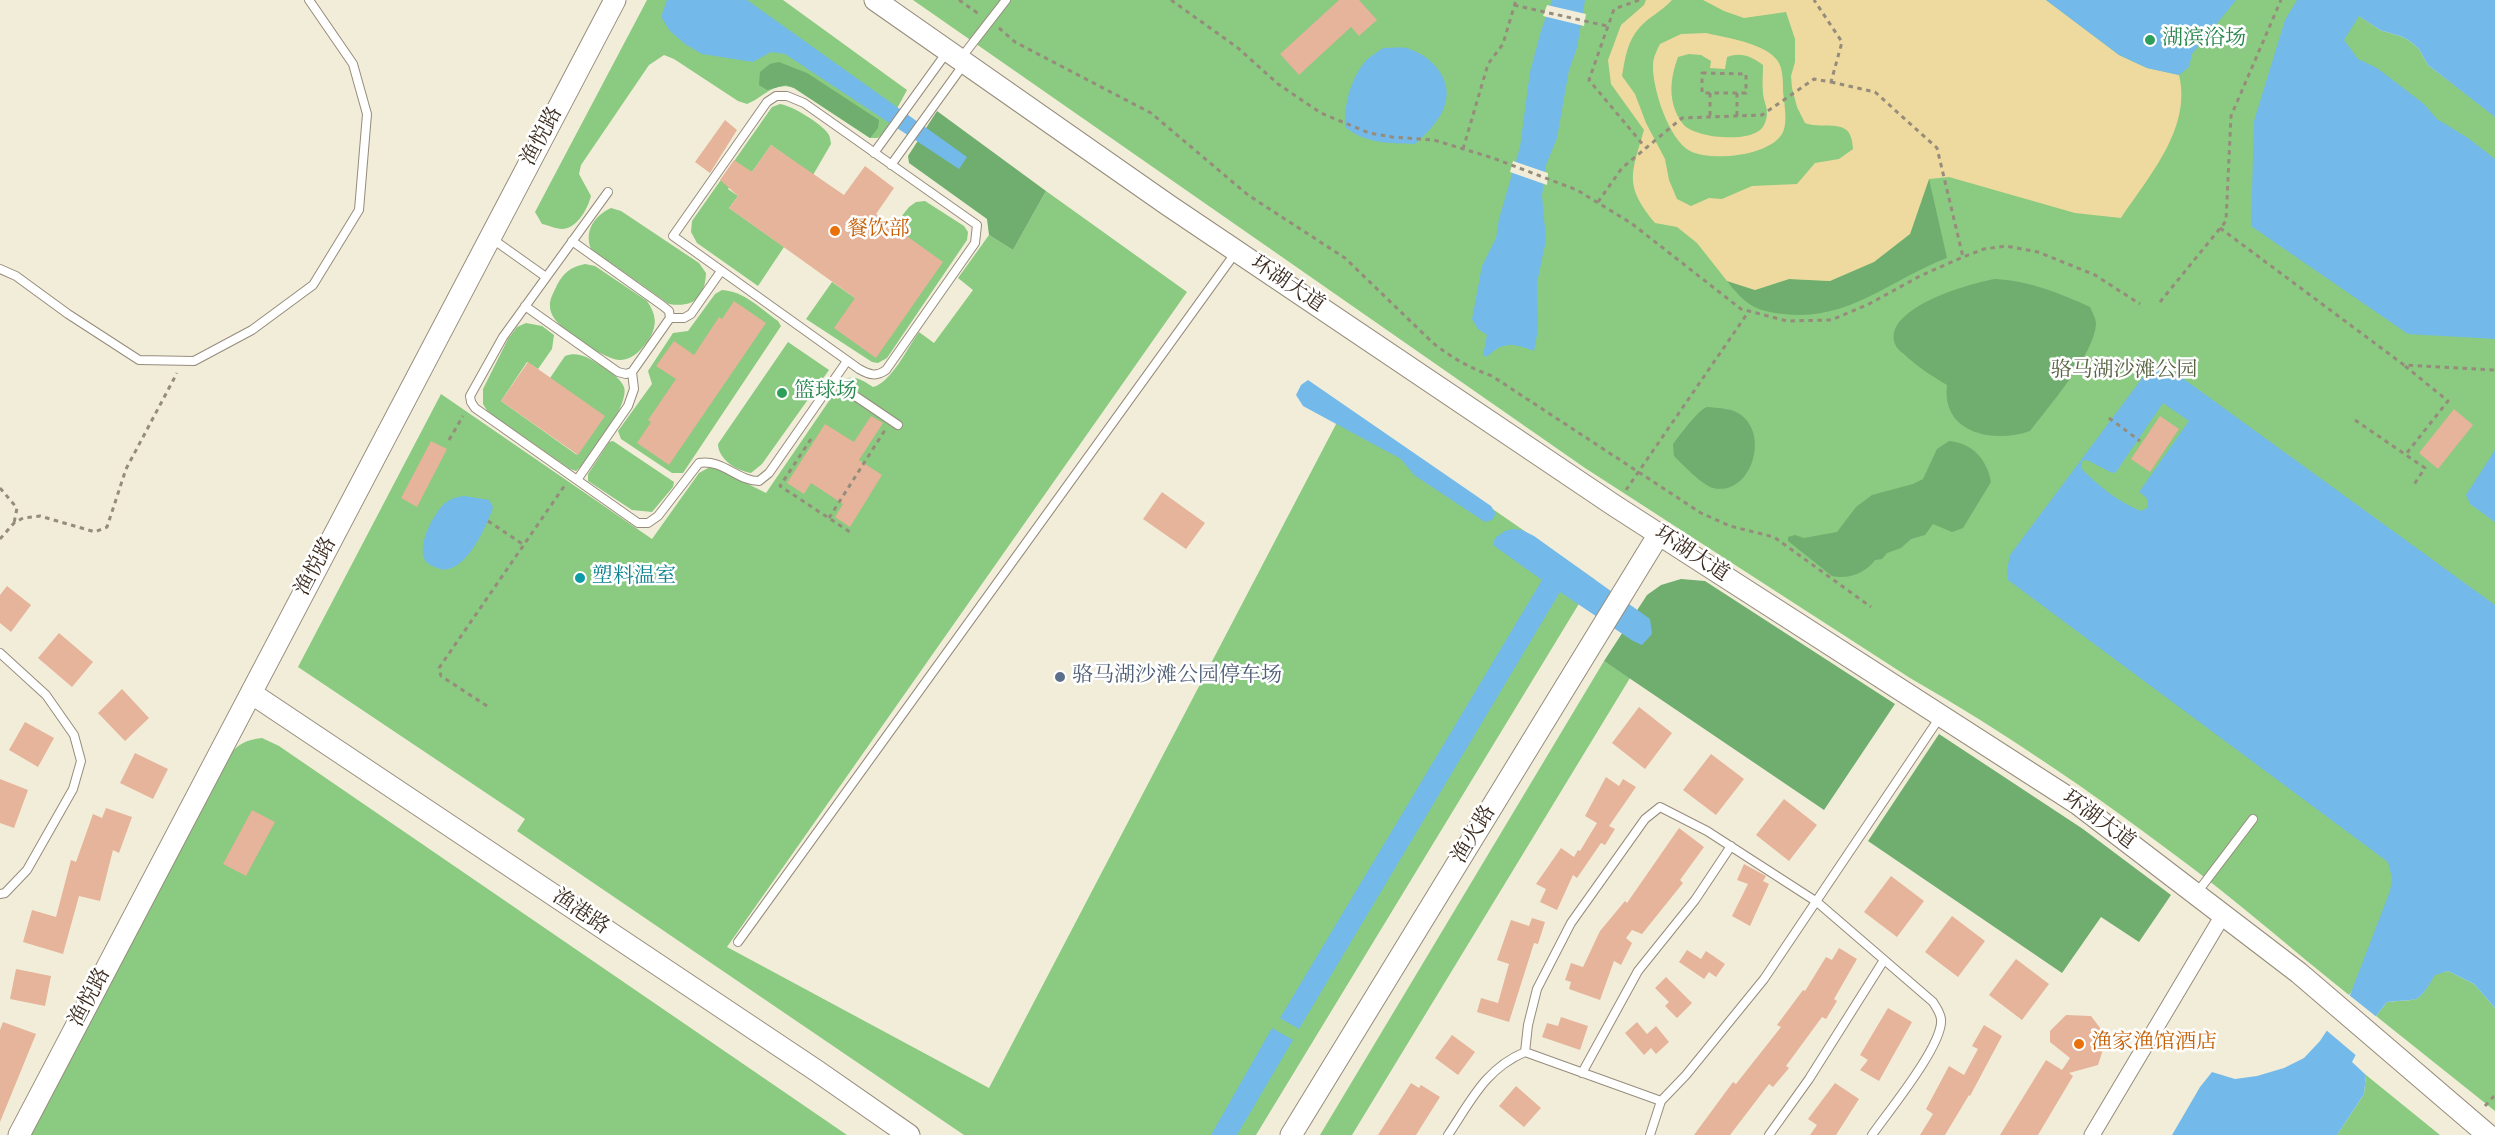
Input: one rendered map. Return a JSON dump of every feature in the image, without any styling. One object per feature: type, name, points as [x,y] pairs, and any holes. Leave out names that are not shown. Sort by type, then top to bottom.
[{"type":"street","name":"渔悦路","points":[[20,1135],[615,0]]},
{"type":"street","name":"环湖大道","points":[[875,0],[1237,251],[1615,506],[2078,804],[2298,973],[2488,1135]]},
{"type":"street","name":"渔火路","points":[[1291,1135],[1659,534]]},
{"type":"street","name":"渔港路","points":[[251,693],[817,1071],[909,1135]]},
{"type":"street","points":[[2092,1135],[2223,915]]},
{"type":"lane","points":[[0,269],[16,276],[68,314],[140,360],[194,361],[252,330],[313,285],[359,210],[367,114],[353,64],[309,0]]},
{"type":"lane","points":[[874,153],[1006,0]]},
{"type":"lane","points":[[891,165],[958,58]]},
{"type":"lane","points":[[776,96],[794,98],[891,165],[977,225],[977,235],[975,243],[886,370],[880,374],[870,375],[847,361],[673,236],[767,102],[776,96]]},
{"type":"lane","points":[[608,192],[503,337],[470,396],[472,405],[574,478],[638,523],[648,523],[658,516],[699,463],[710,461],[752,481],[759,482],[769,473],[847,361]]},
{"type":"lane","points":[[490,238],[546,277]]},
{"type":"lane","points":[[525,306],[618,372],[626,374],[632,372],[670,318],[669,311],[572,241]]},
{"type":"lane","points":[[738,942],[1237,251]]},
{"type":"lane","points":[[670,318],[684,318],[691,314],[721,271]]},
{"type":"lane","points":[[574,478],[628,406],[634,389],[632,372]]},
{"type":"lane","points":[[833,381],[894,423]]},
{"type":"lane","points":[[0,652],[46,695],[74,735],[81,761],[73,789],[27,870],[5,893],[0,894]]},
{"type":"lane","points":[[1650,1135],[1660,1101],[1686,1075],[1731,1021],[1817,902],[1941,716]]},
{"type":"lane","points":[[1525,1052],[1528,1025],[1538,989],[1571,923],[1645,819],[1660,807],[1707,831],[1817,902],[1933,1002],[1941,1020],[1935,1045],[1872,1135]]},
{"type":"lane","points":[[2196,894],[2253,819]]},
{"type":"lane","points":[[1582,1073],[1638,970],[1695,900],[1731,846]]},
{"type":"lane","points":[[1769,1135],[1809,1079],[1884,960]]},
{"type":"lane","points":[[1448,1135],[1492,1072],[1507,1060],[1525,1052],[1660,1101]]},
{"type":"path","points":[[959,0],[1015,42],[1151,113],[1248,195],[1345,258],[1449,356],[1470,368],[1492,376],[1701,513],[1730,526],[1774,537],[1871,607]]},
{"type":"path","points":[[1171,0],[1238,48],[1278,84],[1321,113],[1369,133],[1434,140],[1493,158],[1577,190],[1650,237],[1741,309],[1787,321],[1831,320],[1869,304],[1920,276],[1964,257],[1984,249],[2006,246],[2038,252],[2095,275],[2140,304]]},
{"type":"path","points":[[1463,149],[1488,64],[1503,44],[1516,0]]},
{"type":"path","points":[[1639,0],[1614,9],[1589,80],[1645,147]]},
{"type":"path","points":[[1814,0],[1842,42],[1831,82]]},
{"type":"path","points":[[2160,302],[2226,220],[2231,116],[2281,0]]},
{"type":"path","points":[[1515,5],[1607,26]]},
{"type":"path","points":[[1702,74],[1746,74],[1746,93],[1737,93],[1702,93],[1702,74]]},
{"type":"path","points":[[1597,203],[1622,168],[1682,118],[1762,115],[1814,79],[1875,92],[1937,148],[1964,257]]},
{"type":"path","points":[[1710,93],[1710,117]]},
{"type":"path","points":[[1737,93],[1737,116]]},
{"type":"path","points":[[2220,228],[2404,365],[2448,401],[2406,454]]},
{"type":"path","points":[[1615,506],[1749,311]]},
{"type":"path","points":[[0,539],[14,522],[23,518],[40,516],[95,532],[107,527],[126,469],[157,407],[184,361]]},
{"type":"path","points":[[2404,365],[2495,370]]},
{"type":"path","points":[[449,440],[472,405]]},
{"type":"path","points":[[810,414],[822,422],[780,486],[850,532]]},
{"type":"path","points":[[2109,418],[2140,441]]},
{"type":"path","points":[[2355,420],[2425,468],[2413,486]]},
{"type":"path","points":[[828,518],[894,423]]},
{"type":"path","points":[[487,706],[441,676],[439,668],[524,545],[574,478]]},
{"type":"path","points":[[0,488],[17,508],[14,522]]},
{"type":"path","points":[[488,521],[524,545]]},
{"type":"green space","points":[[647,0],[783,0],[907,90],[883,135],[870,138],[794,88],[787,86],[775,88],[747,104],[738,101],[674,59],[664,55],[649,65],[581,165],[579,174],[591,196],[581,217],[567,228],[560,229],[542,224],[535,212]]},
{"type":"green space","name":"骆马湖沙滩公园","points":[[913,0],[2336,0],[2380,30],[2411,42],[2419,49],[2428,65],[2495,116],[2495,790],[2349,995],[2197,872],[2078,785],[2012,740],[1910,678],[1585,468]]},
{"type":"green space","points":[[779,62],[807,73],[879,120],[878,128],[870,138],[794,88],[786,85],[767,90],[759,85],[760,72],[770,64]]},
{"type":"green space","points":[[780,104],[799,112],[821,126],[829,135],[831,144],[813,175],[771,145],[752,172],[743,167],[728,189],[738,196],[729,208],[784,247],[758,286],[697,243],[691,232],[692,221],[772,107]]},
{"type":"green space","points":[[937,111],[1046,191],[1013,250],[989,235],[987,219],[909,163],[908,156]]},
{"type":"green space","points":[[1929,179],[1947,258],[1849,305],[1829,312],[1807,315],[1765,311],[1745,301],[1727,281],[1755,290],[1789,279],[1830,281],[1910,234]]},
{"type":"green space","points":[[1046,191],[1187,292],[727,947],[989,1088],[1345,407],[1594,579],[1256,1135],[964,1135],[517,831],[525,819],[298,667],[441,394],[652,539],[699,473],[708,468],[716,468],[766,493],[844,379],[856,378],[873,387],[893,372],[919,332],[934,343],[973,290],[958,278],[989,235],[1013,250]]},
{"type":"green space","points":[[925,201],[964,226],[968,232],[967,240],[887,358],[878,363],[872,362],[806,319],[832,282],[855,298],[876,357],[893,227],[909,207],[916,202]]},
{"type":"green space","points":[[611,208],[621,211],[699,263],[706,273],[703,289],[696,299],[691,303],[669,304],[591,249],[589,236],[592,225],[600,215]]},
{"type":"green space","points":[[585,264],[595,266],[647,301],[652,310],[655,324],[652,334],[634,356],[621,360],[597,352],[569,334],[552,315],[550,301],[560,280],[568,271]]},
{"type":"green space","points":[[1996,279],[2044,288],[2090,307],[2096,324],[2088,350],[2059,394],[2030,431],[2016,435],[1986,435],[1972,431],[1961,424],[1952,414],[1947,401],[1947,385],[1899,350],[1894,333],[1901,320],[1914,309],[1931,300],[1968,286]]},
{"type":"green space","points":[[722,290],[745,297],[778,321],[781,326],[683,473],[672,473],[621,439],[618,431],[652,384],[648,371],[673,333],[688,331],[715,294]]},
{"type":"green space","points":[[526,323],[542,326],[554,335],[552,349],[538,369],[527,362],[501,401],[577,455],[550,378],[565,356],[579,355],[592,360],[617,377],[624,387],[621,406],[608,432],[576,471],[488,412],[483,404],[483,389],[508,339],[517,327]]},
{"type":"green space","name":"篮球场","points":[[788,342],[829,370],[762,464],[751,473],[746,472],[734,467],[721,455],[718,444]]},
{"type":"green space","points":[[1707,407],[1727,409],[1738,413],[1748,422],[1754,434],[1753,461],[1747,473],[1738,483],[1727,488],[1713,488],[1703,483],[1674,456],[1673,444],[1694,418]]},
{"type":"green space","points":[[613,441],[674,482],[673,487],[652,512],[632,510],[588,481],[588,474],[609,442]]},
{"type":"green space","points":[[1949,441],[1965,445],[1977,454],[1986,466],[1991,482],[1963,528],[1952,532],[1933,524],[1925,535],[1911,539],[1901,548],[1887,553],[1882,559],[1875,560],[1867,569],[1844,577],[1832,576],[1788,541],[1788,537],[1795,535],[1804,538],[1837,532],[1856,507],[1872,495],[1923,479],[1937,449]]},
{"type":"green space","points":[[1681,579],[1705,581],[1895,704],[1824,810],[1604,661],[1647,595],[1661,585]]},
{"type":"green space","points":[[1604,661],[1630,678],[1352,1135],[1320,1135]]},
{"type":"green space","points":[[1939,734],[2083,829],[2171,895],[2139,942],[2101,917],[2062,973],[1868,841]]},
{"type":"green space","points":[[262,738],[279,746],[847,1135],[30,1135],[227,758],[242,744]]},
{"type":"green space","points":[[2448,971],[2474,984],[2495,1008],[2495,1111],[2376,1016],[2387,1002],[2417,998],[2435,974]]},
{"type":"green space","points":[[2366,1075],[2440,1135],[2337,1135],[2364,1094]]},
{"type":"sand","points":[[1646,0],[1672,0],[1644,23],[1632,38],[1622,76],[1635,94],[1646,123],[1665,159],[1669,180],[1677,199],[1691,206],[1709,198],[1722,199],[1752,186],[1797,184],[1815,163],[1839,159],[1853,149],[1852,138],[1843,128],[1805,123],[1797,107],[1791,76],[1795,62],[1795,39],[1786,12],[1744,18],[1703,0],[2046,0],[2119,55],[2147,68],[2179,75],[2181,95],[2179,114],[2165,151],[2121,218],[2075,213],[1949,177],[1929,179],[1910,234],[1874,262],[1830,281],[1789,279],[1755,290],[1727,281],[1697,243],[1677,227],[1655,223],[1638,199],[1634,189],[1634,169],[1644,130],[1611,84],[1608,60],[1621,25],[1644,5]]},
{"type":"sand","points":[[1706,33],[1749,43],[1770,53],[1777,60],[1782,74],[1785,117],[1783,132],[1777,140],[1767,147],[1740,155],[1726,156],[1700,154],[1682,145],[1663,113],[1653,75],[1654,57],[1660,44],[1681,34]],"holes":[[[1689,54],[1701,55],[1711,61],[1710,68],[1725,69],[1727,57],[1737,55],[1750,57],[1763,65],[1763,90],[1767,116],[1759,131],[1738,137],[1712,136],[1690,129],[1683,124],[1672,99],[1675,65],[1678,57]]]},
{"type":"water","points":[[667,0],[747,0],[967,157],[959,169],[785,54],[771,52],[753,62],[702,54],[685,44],[670,31],[661,17]]},
{"type":"water","points":[[1552,0],[1585,0],[1557,138],[1546,165],[1542,196],[1546,240],[1537,283],[1538,330],[1534,351],[1509,345],[1498,348],[1487,357],[1483,355],[1487,335],[1478,329],[1472,319],[1482,266],[1496,238],[1499,219],[1520,147],[1530,72]]},
{"type":"water","name":"湖滨浴场","points":[[2046,0],[2236,0],[2192,54],[2189,67],[2179,75],[2147,68],[2119,55]]},
{"type":"water","points":[[2297,0],[2495,0],[2495,117],[2428,65],[2419,49],[2403,37],[2380,30],[2359,16],[2344,40],[2358,59],[2377,68],[2424,104],[2437,119],[2468,138],[2495,159],[2495,339],[2408,334],[2251,226],[2254,121],[2285,20]]},
{"type":"water","points":[[1383,48],[1406,48],[1419,53],[1437,68],[1444,79],[1446,100],[1443,109],[1431,128],[1415,144],[1370,140],[1345,127],[1347,102],[1355,77],[1366,61]]},
{"type":"water","points":[[2162,365],[2170,369],[2495,605],[2495,1008],[2474,984],[2448,971],[2435,975],[2417,999],[2387,1002],[2376,1016],[2352,1062],[2366,1075],[2364,1094],[2337,1135],[2172,1135],[2200,1087],[2212,1072],[2235,1079],[2257,1076],[2284,1068],[2304,1058],[2320,1041],[2350,995],[2390,891],[2392,878],[2388,862],[2008,580],[2010,555],[2143,377]],"holes":[[[2163,403],[2189,421],[2139,492],[2148,500],[2147,508],[2141,511],[2109,493],[2081,468],[2082,461],[2087,460],[2112,473],[2116,472]]]},
{"type":"water","points":[[1308,380],[1491,506],[1496,514],[1492,520],[1485,522],[1414,475],[1401,459],[1303,406],[1296,395],[1301,385]]},
{"type":"water","points":[[2495,450],[2495,522],[2470,504],[2466,495]]},
{"type":"water","points":[[464,496],[489,500],[493,507],[486,526],[474,547],[458,565],[449,569],[440,569],[430,565],[425,560],[423,546],[431,523],[443,505]]},
{"type":"water","points":[[1513,529],[1522,530],[1534,536],[1650,619],[1652,634],[1642,645],[1633,641],[1560,592],[1299,1029],[1280,1018],[1542,580],[1493,545],[1495,538]]},
{"type":"water","points":[[1272,1028],[1293,1040],[1237,1135],[1211,1135]]},
{"type":"pier","points":[[1547,5],[1586,14],[1584,26],[1543,16]]},
{"type":"pier","points":[[1513,161],[1548,173],[1547,185],[1510,172]]},
{"type":"pier","points":[[2349,995],[2378,1018],[2358,1057],[2326,1030]]},
{"type":"building","points":[[1339,0],[1359,0],[1377,20],[1359,36],[1351,27],[1299,75],[1280,54]]},
{"type":"building","points":[[725,120],[737,130],[710,173],[695,162]]},
{"type":"building","points":[[771,145],[844,195],[865,166],[894,188],[876,214],[943,262],[876,358],[834,328],[855,298],[729,208],[738,196],[720,180],[734,160],[752,172]]},
{"type":"building","points":[[734,301],[766,323],[669,465],[637,443],[651,422],[648,420],[676,379],[656,366],[674,341],[694,355],[719,317],[722,319]]},
{"type":"building","points":[[528,362],[605,416],[578,455],[501,401]]},
{"type":"building","points":[[2454,409],[2473,425],[2438,469],[2419,453]]},
{"type":"building","points":[[871,416],[883,423],[859,460],[882,475],[850,527],[835,517],[843,504],[811,483],[804,494],[787,483],[825,424],[854,442]]},
{"type":"building","points":[[2160,416],[2179,429],[2150,472],[2131,459]]},
{"type":"building","points":[[431,441],[447,449],[417,507],[401,498]]},
{"type":"building","points":[[1162,492],[1205,523],[1186,549],[1143,519]]},
{"type":"building","points":[[7,586],[31,605],[11,632],[0,623],[0,595]]},
{"type":"building","points":[[59,633],[93,662],[72,687],[38,658]]},
{"type":"building","points":[[122,689],[149,718],[125,741],[98,713]]},
{"type":"building","points":[[1639,707],[1672,733],[1645,769],[1612,743]]},
{"type":"building","points":[[25,722],[54,738],[38,767],[9,750]]},
{"type":"building","points":[[135,753],[168,769],[153,799],[120,783]]},
{"type":"building","points":[[1711,754],[1744,779],[1716,815],[1683,790]]},
{"type":"building","points":[[1606,777],[1619,786],[1623,779],[1636,787],[1609,826],[1615,829],[1605,845],[1601,843],[1577,878],[1573,875],[1557,910],[1540,902],[1546,889],[1536,884],[1561,848],[1574,857],[1578,850],[1580,851],[1597,823],[1585,816]]},
{"type":"building","points":[[0,779],[28,790],[14,828],[0,823]]},
{"type":"building","points":[[1784,799],[1817,825],[1789,861],[1756,835]]},
{"type":"building","points":[[106,808],[132,817],[119,853],[113,850],[100,901],[79,896],[63,954],[23,942],[32,910],[56,917],[71,860],[76,862],[93,814],[102,818]]},
{"type":"building","points":[[252,810],[275,822],[246,876],[223,864]]},
{"type":"building","points":[[1679,828],[1704,847],[1680,880],[1683,883],[1642,934],[1632,930],[1626,938],[1632,943],[1621,965],[1614,961],[1600,1000],[1569,989],[1571,982],[1565,980],[1571,963],[1583,967],[1600,931],[1625,901],[1627,903]]},
{"type":"building","points":[[1744,864],[1766,876],[1763,881],[1769,884],[1750,926],[1732,916],[1748,884],[1737,880]]},
{"type":"building","points":[[1891,876],[1924,901],[1897,937],[1864,912]]},
{"type":"building","points":[[1952,916],[1985,941],[1958,977],[1925,952]]},
{"type":"building","points":[[1532,918],[1545,922],[1538,944],[1534,943],[1509,1022],[1477,1012],[1481,998],[1498,1003],[1509,964],[1497,960],[1511,920],[1529,926]]},
{"type":"building","points":[[1839,948],[1857,959],[1834,999],[1837,1001],[1826,1019],[1822,1017],[1786,1066],[1789,1068],[1773,1087],[1769,1084],[1730,1135],[1694,1135],[1733,1082],[1736,1084],[1781,1027],[1777,1025],[1803,990],[1805,991],[1826,957],[1832,960]]},
{"type":"building","points":[[1687,950],[1701,959],[1706,951],[1725,964],[1716,977],[1709,972],[1704,979],[1679,962]]},
{"type":"building","points":[[2016,959],[2049,984],[2022,1020],[1989,995]]},
{"type":"building","points":[[16,969],[51,976],[45,1006],[10,999]]},
{"type":"building","points":[[1666,977],[1692,1003],[1677,1018],[1665,1006],[1669,1002],[1655,988]]},
{"type":"building","points":[[1888,1008],[1912,1022],[1879,1081],[1860,1070],[1868,1060],[1860,1055]]},
{"type":"building","points":[[2066,1015],[2091,1016],[2107,1037],[2098,1065],[2069,1073],[2073,1076],[2038,1135],[2000,1135],[2046,1060],[2062,1070],[2070,1058],[2050,1042],[2050,1031]]},
{"type":"building","points":[[1561,1017],[1588,1026],[1580,1050],[1542,1037],[1547,1023],[1558,1026]]},
{"type":"building","points":[[3,1022],[36,1034],[0,1122],[0,1030]]},
{"type":"building","points":[[1637,1022],[1647,1034],[1656,1026],[1669,1042],[1656,1054],[1651,1048],[1644,1055],[1625,1033]]},
{"type":"building","points":[[1984,1025],[2002,1036],[1970,1096],[1945,1135],[1920,1135],[1933,1114],[1926,1109],[1949,1066],[1964,1075],[1978,1049],[1972,1046]]},
{"type":"building","points":[[1452,1035],[1475,1052],[1458,1075],[1435,1058]]},
{"type":"building","points":[[1411,1083],[1419,1088],[1421,1085],[1440,1097],[1416,1135],[1378,1135]]},
{"type":"building","points":[[1835,1083],[1859,1099],[1836,1135],[1810,1135],[1817,1125],[1808,1119]]},
{"type":"building","points":[[1516,1086],[1541,1108],[1524,1127],[1499,1106]]},
{"type":"place","name":"湖滨浴场","points":[[2150,40]]},
{"type":"place","name":"餐饮部","points":[[835,231]]},
{"type":"place","name":"篮球场","points":[[782,393]]},
{"type":"place","name":"塑料温室","points":[[580,578]]},
{"type":"place","name":"骆马湖沙滩公园停车场","points":[[1060,677]]},
{"type":"place","name":"渔家渔馆酒店","points":[[2079,1044]]}]
